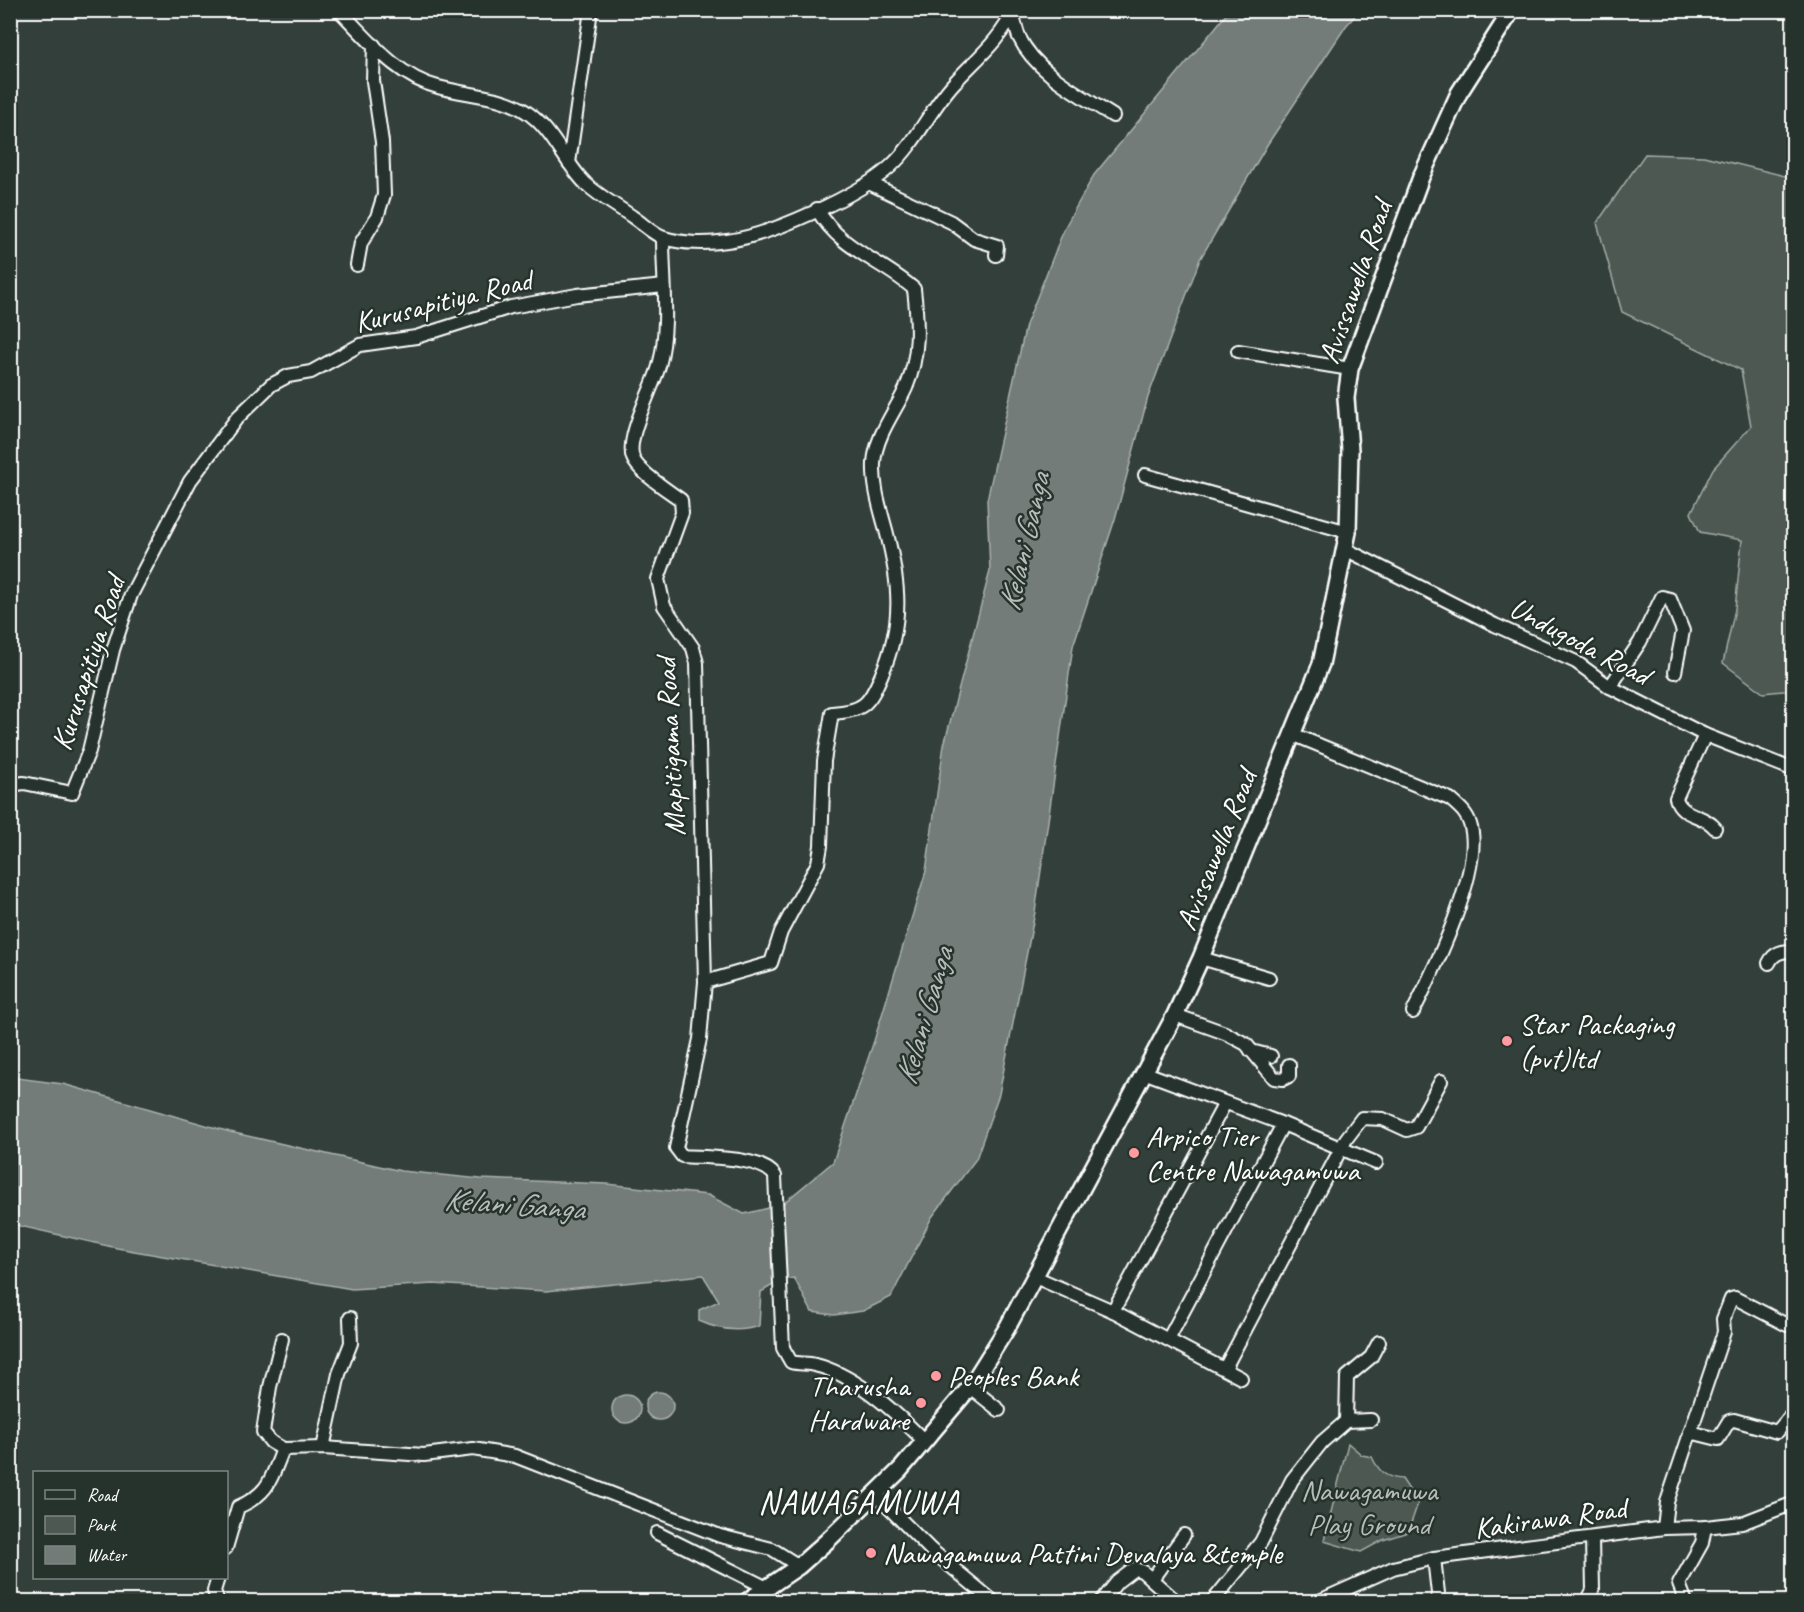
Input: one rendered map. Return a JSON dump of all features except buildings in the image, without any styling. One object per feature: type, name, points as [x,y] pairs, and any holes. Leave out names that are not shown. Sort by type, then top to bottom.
[{"type":"main road","name":"Avissawella Road","points":[[746,1602],[799,1566],[875,1494],[925,1442],[970,1387],[1007,1328],[1146,1073],[1175,1015],[1201,958],[1321,664],[1348,532],[1350,450],[1346,398],[1350,369],[1421,177],[1459,93],[1512,10]]},
{"type":"street","points":[[339,10],[400,69],[426,83],[501,101],[525,111],[543,127],[586,184],[663,238],[702,242],[728,241],[757,234],[817,209],[869,183],[891,166],[908,148],[953,84],[996,43],[1013,12]]},
{"type":"street","points":[[569,163],[591,10]]},
{"type":"street","points":[[1013,12],[1019,37],[1032,56],[1057,79],[1113,116]]},
{"type":"street","points":[[357,265],[361,243],[377,217],[384,195],[382,142],[373,81],[374,45]]},
{"type":"street","points":[[869,183],[951,222],[974,239],[997,246],[996,255]]},
{"type":"street","points":[[705,982],[771,963],[781,932],[818,863],[821,846],[824,761],[832,713],[854,712],[871,700],[890,655],[900,608],[892,553],[875,485],[874,462],[878,442],[907,386],[919,333],[914,290],[904,280],[860,255],[822,218],[817,209]]},
{"type":"street","name":"Mapitigama Road","points":[[663,238],[665,336],[659,366],[631,442],[633,458],[642,470],[681,500],[682,513],[658,579],[664,606],[693,648],[697,663],[705,982],[700,1039],[676,1148],[682,1156],[759,1163],[775,1176],[783,1348],[791,1362],[810,1364],[852,1382],[876,1397],[925,1442]]},
{"type":"street","name":"Kurusapitiya Road","points":[[10,785],[24,783],[72,793],[88,750],[113,650],[131,595],[190,481],[237,418],[271,385],[288,376],[311,372],[360,345],[417,337],[511,307],[577,295],[664,286]]},
{"type":"street","points":[[1238,351],[1350,369]]},
{"type":"street","points":[[1145,475],[1348,532]]},
{"type":"street","name":"Undugoda Road","points":[[1346,549],[1495,625],[1576,662],[1611,687],[1705,735],[1794,770]]},
{"type":"street","points":[[1611,687],[1640,642],[1662,597],[1670,599],[1683,630],[1675,672]]},
{"type":"street","points":[[1292,734],[1450,799],[1464,812],[1471,825],[1473,840],[1466,884],[1443,951],[1413,1012]]},
{"type":"street","points":[[1705,735],[1676,798],[1678,805],[1689,813],[1709,820],[1715,828]]},
{"type":"street","points":[[1769,963],[1772,957],[1782,951],[1794,951]]},
{"type":"street","points":[[1201,958],[1269,978]]},
{"type":"street","points":[[1175,1015],[1225,1033],[1246,1044],[1274,1078],[1283,1079],[1289,1076],[1289,1065]]},
{"type":"street","points":[[1251,1051],[1271,1056]]},
{"type":"street","points":[[1146,1073],[1283,1124],[1376,1163]]},
{"type":"street","points":[[1225,1368],[1342,1149],[1362,1118],[1383,1119],[1407,1130],[1416,1127],[1441,1081]]},
{"type":"street","points":[[1113,1311],[1225,1103]]},
{"type":"street","points":[[1168,1338],[1283,1124]]},
{"type":"street","points":[[1035,1276],[1168,1338],[1241,1378]]},
{"type":"street","points":[[1664,1528],[1667,1502],[1724,1332],[1723,1319],[1731,1299],[1735,1298],[1787,1325]]},
{"type":"street","points":[[323,1448],[339,1374],[351,1343],[350,1318]]},
{"type":"street","points":[[282,1339],[270,1387],[263,1432],[271,1442],[283,1449],[323,1448],[424,1455],[473,1449],[515,1456],[720,1536],[772,1549],[799,1566]]},
{"type":"street","points":[[1346,1421],[1347,1377],[1371,1357],[1379,1342]]},
{"type":"street","points":[[970,1387],[999,1410]]},
{"type":"street","points":[[1690,1432],[1718,1439],[1729,1421],[1734,1420],[1777,1432],[1794,1412]]},
{"type":"street","points":[[1212,1602],[1261,1542],[1292,1480],[1322,1442],[1346,1421],[1371,1420]]},
{"type":"street","points":[[228,1541],[238,1507],[256,1500],[268,1487],[283,1449]]},
{"type":"street","points":[[875,1494],[931,1550],[994,1602]]},
{"type":"street","name":"Kakirawa Road","points":[[1317,1602],[1393,1568],[1434,1558],[1664,1528],[1742,1523],[1794,1503]]},
{"type":"street","points":[[1686,1602],[1678,1584],[1702,1543],[1705,1527]]},
{"type":"street","points":[[657,1533],[768,1588]]},
{"type":"street","points":[[1152,1579],[1184,1535]]},
{"type":"street","points":[[1587,1602],[1593,1590],[1592,1538]]},
{"type":"street","points":[[1434,1558],[1439,1602]]},
{"type":"street","points":[[1101,1602],[1117,1582],[1134,1569],[1142,1571],[1176,1602]]},
{"type":"street","points":[[218,1579],[214,1591],[218,1602]]},
{"type":"green space","points":[[1645,154],[1704,156],[1793,178],[1793,690],[1763,693],[1723,663],[1735,609],[1742,540],[1700,532],[1691,513],[1713,469],[1751,426],[1741,370],[1622,312],[1597,223]]},
{"type":"green space","name":"Nawagamuwa Play Ground","points":[[1348,1443],[1362,1455],[1372,1457],[1377,1467],[1384,1473],[1402,1479],[1418,1503],[1408,1532],[1383,1540],[1361,1552],[1324,1541]]},
{"type":"water","name":"Kelani Ganga","points":[[1229,11],[1359,11],[1346,26],[1267,145],[1200,259],[1148,397],[1115,519],[1073,646],[1035,912],[999,1094],[976,1159],[932,1217],[891,1297],[863,1311],[834,1315],[812,1312],[794,1278],[781,1280],[761,1292],[759,1326],[729,1330],[699,1321],[699,1310],[719,1301],[703,1275],[546,1291],[433,1284],[352,1289],[117,1248],[11,1224],[10,1077],[63,1084],[230,1132],[401,1171],[481,1179],[607,1184],[708,1195],[744,1214],[781,1205],[833,1162],[874,1041],[926,871],[944,745],[990,571],[987,500],[1026,325],[1065,227],[1094,175]]},
{"type":"water","points":[[659,1392],[669,1396],[673,1406],[669,1416],[659,1420],[649,1416],[645,1406],[649,1396]]},
{"type":"water","points":[[626,1395],[636,1399],[640,1409],[636,1419],[626,1423],[616,1419],[612,1409],[616,1399]]},
{"type":"place","name":"Star Packaging (pvt)ltd","points":[[1507,1041]]},
{"type":"place","name":"Arpico Tier Centre Nawagamuwa","points":[[1134,1153]]},
{"type":"place","name":"Peoples Bank","points":[[936,1376]]},
{"type":"place","name":"Tharusha Hardware","points":[[921,1403]]},
{"type":"place","name":"Nawagamuwa Pattini Devalaya &temple","points":[[871,1553]]},
{"type":"district","name":"NAWAGAMUWA","points":[[859,1502]]}]
